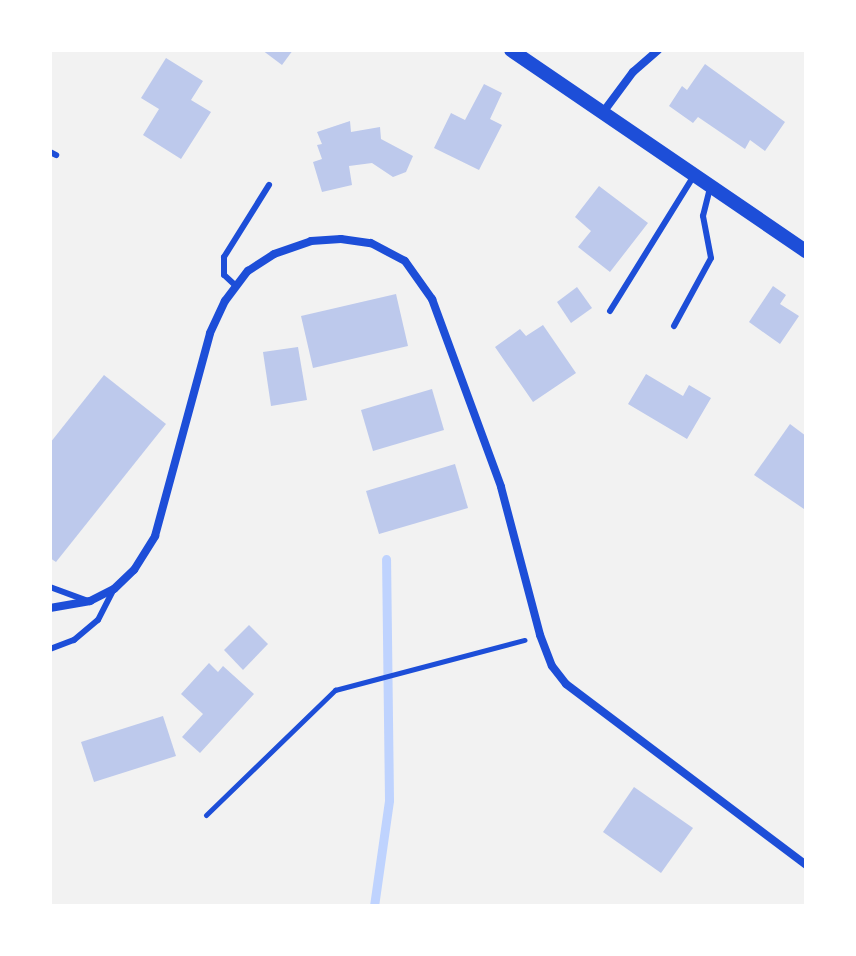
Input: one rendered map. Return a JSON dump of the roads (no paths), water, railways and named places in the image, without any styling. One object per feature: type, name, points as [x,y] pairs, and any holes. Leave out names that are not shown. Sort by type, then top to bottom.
[{"type":"street","points":[[511,50],[806,251]]},
{"type":"street","points":[[604,111],[633,72],[658,50]]},
{"type":"street","points":[[50,608],[90,601],[114,589],[134,570],[155,536],[210,333],[248,271],[274,254],[311,241],[341,239],[390,250],[419,277],[432,299],[492,462],[517,542],[540,635],[552,666],[566,684],[806,865]]},
{"type":"lane","points":[[610,311],[695,174]]},
{"type":"lane","points":[[236,286],[224,275],[224,257],[269,185]]},
{"type":"lane","points":[[674,326],[711,258],[703,216],[711,185]]},
{"type":"lane","points":[[50,587],[90,601]]},
{"type":"lane","points":[[50,649],[74,640],[98,620],[114,589]]},
{"type":"waterway","points":[[374,906],[389,800],[386,559]]}]
